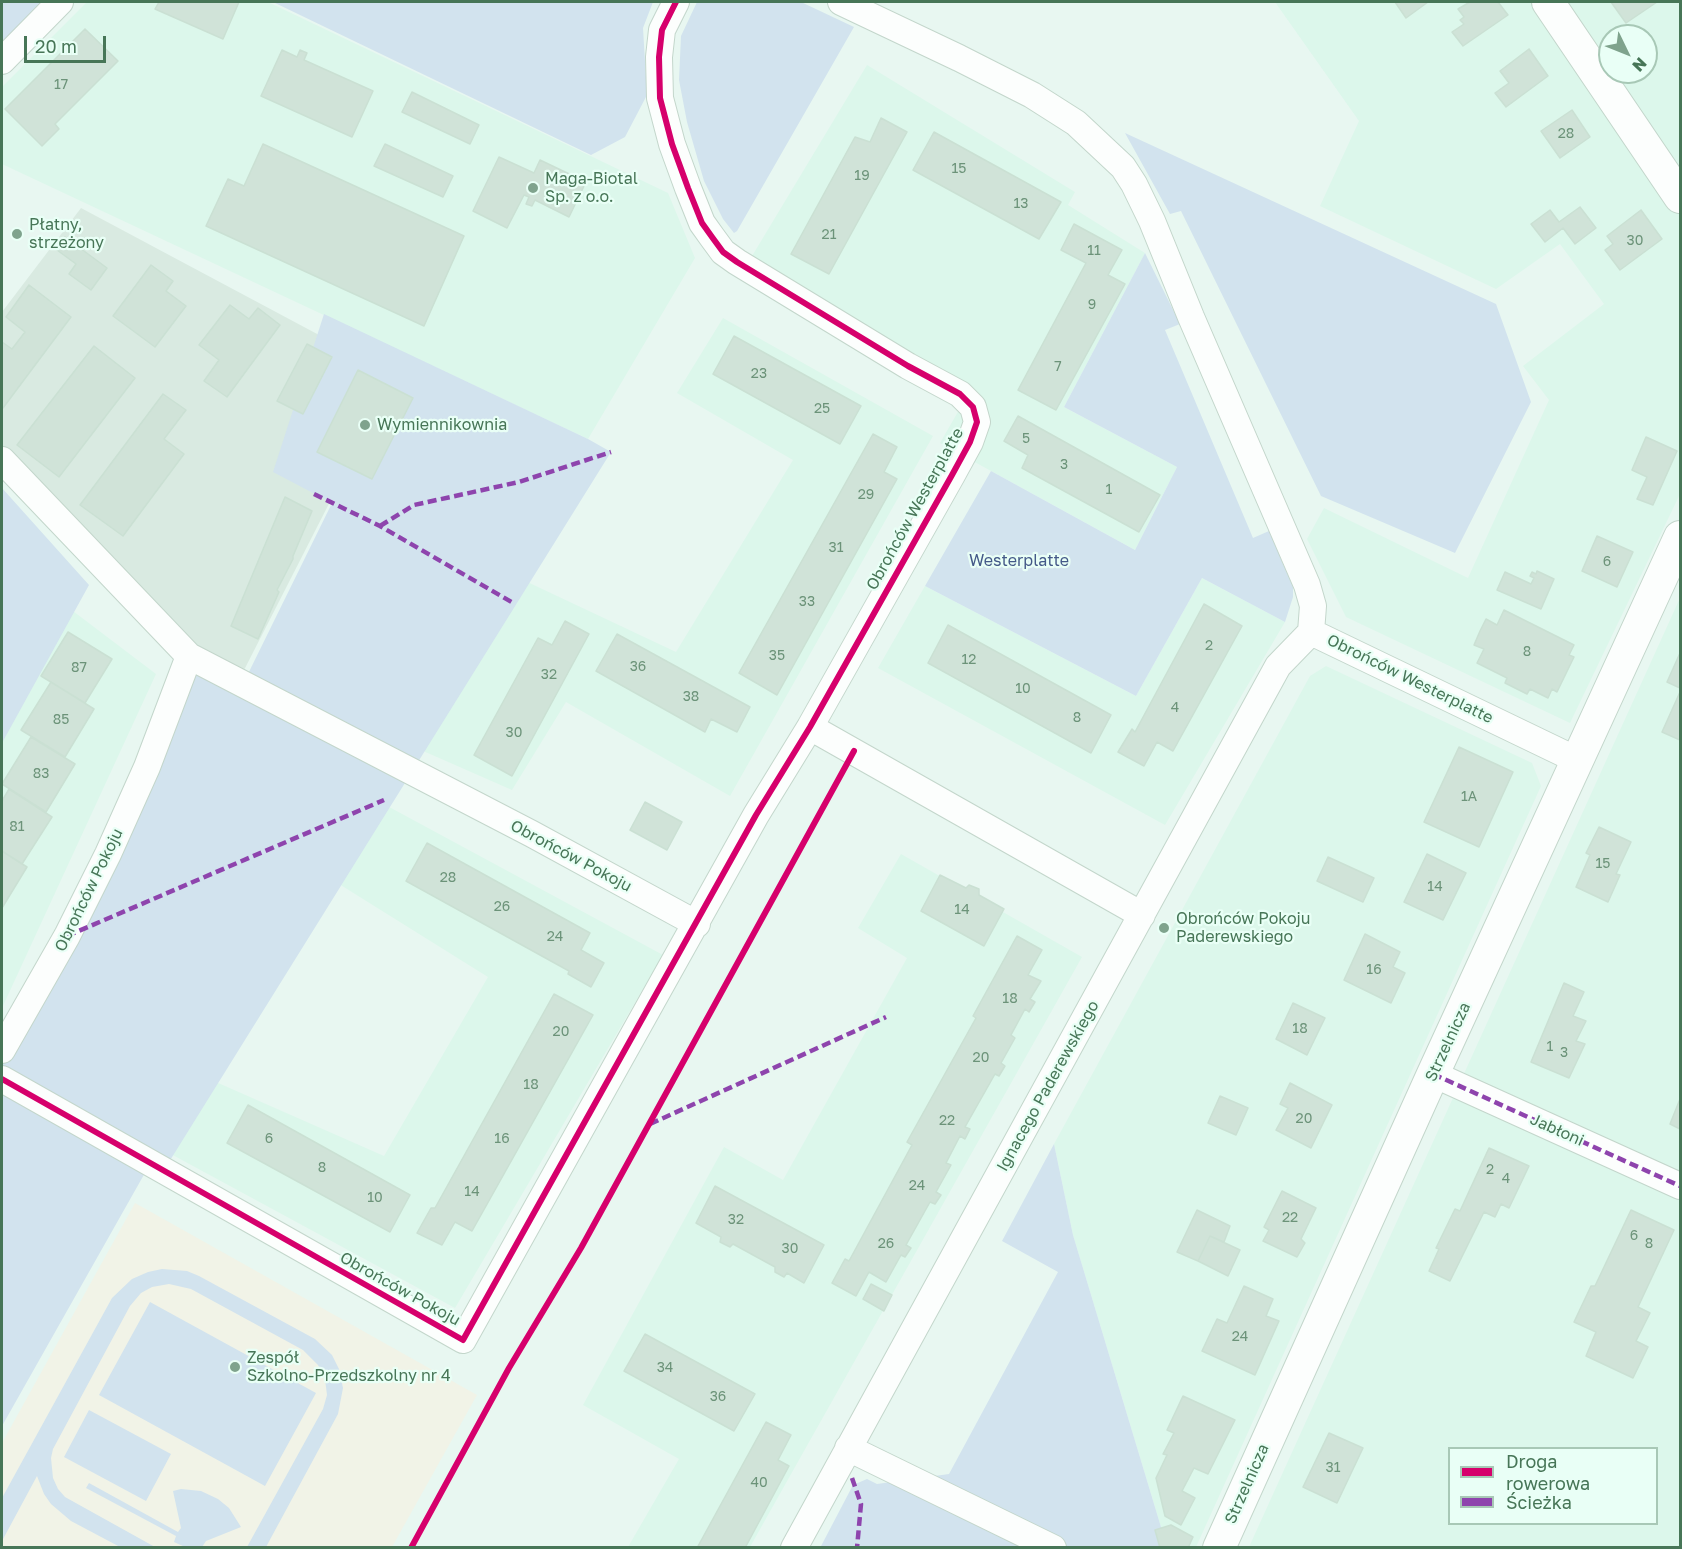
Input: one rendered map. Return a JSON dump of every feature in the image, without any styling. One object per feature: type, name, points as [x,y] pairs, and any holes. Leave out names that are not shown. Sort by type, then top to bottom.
[{"type":"street","points":[[2,61],[60,2]]},
{"type":"street","name":"Obrońców Westerplatte","points":[[676,2],[663,30],[659,57],[660,98],[672,144],[688,188],[702,222],[712,237],[723,252],[737,262],[908,366],[960,394],[973,407],[977,422],[970,442],[956,468],[810,727],[756,815],[697,924]]},
{"type":"street","name":"Obrońców Westerplatte","points":[[841,2],[1032,95],[1076,123],[1122,167],[1134,184],[1152,221],[1307,585],[1313,606],[1311,632],[1579,761]]},
{"type":"street","points":[[1548,2],[1680,197]]},
{"type":"street","name":"Obrońców Pokoju","points":[[2,460],[189,656],[532,834],[697,924],[463,1340],[2,1079]]},
{"type":"street","name":"Strzelnicza","points":[[1219,1548],[1433,1074],[1579,761],[1680,537]]},
{"type":"street","name":"Ignacego Paderewskiego","points":[[794,1548],[1278,666],[1311,632]]},
{"type":"street","name":"Obrońców Pokoju","points":[[2,1050],[67,936],[108,854],[147,766],[189,656]]},
{"type":"street","points":[[810,727],[1142,915]]},
{"type":"street","name":"Jabłoni","points":[[1433,1074],[1680,1186]]},
{"type":"street","points":[[848,1448],[1053,1548]]},
{"type":"shaded area","points":[[87,2],[268,2],[668,193],[695,258],[588,439],[2,164],[2,87]]},
{"type":"shaded area","points":[[1275,2],[1680,2],[1680,494],[1570,723],[1346,617],[1307,539],[1324,508],[1468,578],[1549,400],[1523,366],[1604,304],[1560,244],[1496,289],[1320,206],[1359,121]]},
{"type":"shaded area","points":[[867,65],[1075,192],[1068,205],[1145,253],[1064,407],[1177,467],[1135,550],[940,443],[959,410],[946,399],[740,276]]},
{"type":"shaded area","points":[[81,208],[349,351],[338,486],[241,676],[198,655],[2,452],[2,312]]},
{"type":"shaded area","points":[[723,318],[933,436],[730,796],[566,702],[512,790],[405,743],[504,571],[676,652],[793,460],[677,393]]},
{"type":"shaded area","points":[[1202,578],[1285,622],[1165,825],[878,668],[925,586],[1136,696]]},
{"type":"shaded area","points":[[40,586],[156,674],[2,1008],[2,654]]},
{"type":"shaded area","points":[[1680,598],[1680,1547],[1249,1547]]},
{"type":"shaded area","points":[[1326,666],[1532,763],[1541,786],[1196,1547],[1167,1547],[1073,1235],[1054,1144],[1310,676]]},
{"type":"shaded area","points":[[367,795],[663,955],[455,1308],[158,1147],[200,1075],[384,1156],[488,977],[323,874]]},
{"type":"shaded area","points":[[901,854],[1082,957],[750,1547],[628,1547],[679,1459],[583,1405],[724,1147],[783,1180],[907,958],[858,928]]},
{"type":"shaded area","name":"Zespół Szkolno-Przedszkolny nr 4","points":[[135,1203],[477,1395],[392,1547],[2,1548],[2,1443]]},
{"type":"green space","points":[[2,2],[42,2],[2,42]]},
{"type":"green space","points":[[273,2],[653,2],[643,28],[647,95],[625,137],[591,155]]},
{"type":"green space","points":[[697,2],[801,2],[854,27],[734,233],[723,219],[704,181],[687,122],[679,80],[681,36]]},
{"type":"green space","points":[[1125,133],[1496,304],[1531,402],[1455,553],[1321,496],[1181,211],[1170,214]]},
{"type":"green space","name":"Westerplatte","points":[[1145,253],[1180,324],[1165,330],[1253,538],[1269,531],[1293,587],[1293,597],[1285,622],[1202,578],[1136,696],[925,586],[991,471],[1135,550],[1177,467],[1064,407]]},
{"type":"green space","points":[[324,314],[611,452],[164,1170],[150,1164],[2,1426],[2,1050],[189,656],[243,684],[332,503],[273,472]]},
{"type":"green space","points":[[2,488],[89,585],[2,743]]},
{"type":"green space","points":[[1054,1144],[1073,1235],[1167,1547],[820,1548],[853,1485],[867,1479],[877,1484],[949,1474],[1058,1272],[1002,1241]]},
{"type":"green space","points":[[162,1269],[187,1271],[199,1276],[315,1339],[332,1355],[339,1369],[343,1388],[338,1414],[266,1547],[247,1547],[323,1409],[327,1395],[325,1379],[318,1365],[303,1350],[191,1289],[169,1284],[152,1287],[141,1293],[130,1306],[53,1449],[51,1458],[53,1478],[65,1497],[155,1547],[120,1547],[71,1521],[51,1504],[37,1476],[2,1541],[2,1498],[112,1298],[132,1279]]},
{"type":"green space","points":[[150,1302],[316,1393],[265,1486],[99,1395]]},
{"type":"green space","points":[[89,1410],[171,1454],[146,1501],[64,1457]]},
{"type":"green space","points":[[89,1483],[178,1532],[181,1528],[173,1491],[181,1489],[201,1491],[218,1499],[229,1508],[241,1527],[206,1541],[202,1547],[185,1547],[174,1542],[176,1536],[86,1488]]},
{"type":"building","points":[[159,2],[239,2],[223,39],[155,9]]},
{"type":"building","points":[[1395,2],[1428,2],[1406,18]]},
{"type":"building","points":[[1470,2],[1498,2],[1508,15],[1463,46],[1452,32],[1464,24],[1460,20],[1464,17],[1458,9]]},
{"type":"building","points":[[1611,2],[1657,2],[1626,23]]},
{"type":"building","points":[[85,29],[118,61],[55,124],[59,129],[42,146],[5,109]]},
{"type":"building","points":[[1529,49],[1548,76],[1506,107],[1495,93],[1509,83],[1500,71]]},
{"type":"building","points":[[282,50],[297,57],[300,50],[307,53],[304,60],[373,91],[352,137],[261,96]]},
{"type":"building","points":[[412,92],[479,125],[470,144],[402,112]]},
{"type":"building","points":[[1572,110],[1590,137],[1560,158],[1541,131]]},
{"type":"building","points":[[881,118],[907,132],[829,274],[791,254],[855,137],[870,142]]},
{"type":"building","points":[[934,132],[1061,202],[1039,239],[913,170]]},
{"type":"building","points":[[263,144],[464,236],[424,326],[206,226],[228,179],[244,186]]},
{"type":"building","points":[[385,144],[453,176],[443,197],[374,166]]},
{"type":"building","name":"Maga-Biotal Sp. z o.o.","points":[[499,157],[534,173],[540,160],[586,182],[569,217],[535,200],[532,206],[526,204],[529,197],[524,195],[507,228],[473,211]]},
{"type":"building","points":[[1580,207],[1596,228],[1575,244],[1563,228],[1545,242],[1531,224],[1550,210],[1559,222]]},
{"type":"building","points":[[1641,210],[1662,239],[1620,270],[1605,250],[1613,244],[1607,236]]},
{"type":"building","points":[[1074,224],[1122,250],[1108,275],[1125,284],[1056,410],[1018,390],[1086,263],[1061,250]]},
{"type":"building","points":[[65,237],[107,268],[91,290],[69,274],[76,264],[57,250]]},
{"type":"building","points":[[151,265],[173,281],[166,291],[186,306],[155,347],[113,316]]},
{"type":"building","points":[[29,285],[71,317],[3,408],[2,342],[12,349],[25,332],[6,317]]},
{"type":"building","points":[[230,305],[249,319],[258,308],[280,325],[227,397],[204,381],[219,360],[199,345]]},
{"type":"building","points":[[734,336],[861,406],[840,444],[713,374]]},
{"type":"building","points":[[307,344],[332,357],[303,414],[277,401]]},
{"type":"building","points":[[94,346],[135,378],[59,477],[17,445]]},
{"type":"building","name":"Wymiennikownia","points":[[358,370],[413,398],[372,479],[317,452]]},
{"type":"building","points":[[163,394],[186,410],[164,439],[184,454],[123,536],[80,505]]},
{"type":"building","points":[[1018,416],[1160,495],[1139,532],[1022,468],[1028,455],[1004,441]]},
{"type":"building","points":[[873,434],[897,447],[884,472],[897,479],[777,695],[739,673]]},
{"type":"building","points":[[1646,437],[1677,451],[1653,505],[1637,499],[1647,477],[1632,470]]},
{"type":"building","points":[[285,497],[312,511],[258,639],[231,626]]},
{"type":"building","points":[[1597,536],[1633,552],[1617,587],[1582,571]]},
{"type":"building","points":[[1537,571],[1554,579],[1541,609],[1497,590],[1505,572],[1531,584],[1534,578],[1530,576],[1532,572],[1536,574]]},
{"type":"building","points":[[1204,604],[1242,626],[1173,751],[1157,742],[1144,766],[1118,752],[1132,729],[1135,732]]},
{"type":"building","points":[[1504,610],[1574,645],[1569,655],[1574,657],[1557,692],[1552,689],[1548,698],[1530,689],[1527,694],[1505,683],[1507,678],[1477,663],[1484,649],[1474,645],[1486,619],[1497,625]]},
{"type":"building","points":[[565,621],[589,634],[512,776],[474,755],[538,638],[552,645]]},
{"type":"building","points":[[948,625],[1111,715],[1091,753],[928,663]]},
{"type":"building","points":[[68,632],[112,659],[85,703],[41,676]]},
{"type":"building","points":[[617,634],[750,707],[737,732],[711,719],[705,732],[596,671]]},
{"type":"building","points":[[1680,653],[1680,688],[1667,682]]},
{"type":"building","points":[[51,682],[94,709],[65,757],[21,730]]},
{"type":"building","points":[[1680,692],[1680,740],[1662,732]]},
{"type":"building","points":[[31,737],[75,764],[46,812],[2,784]]},
{"type":"building","points":[[1459,747],[1513,772],[1479,847],[1424,822]]},
{"type":"building","points":[[9,789],[52,817],[22,864],[2,851],[2,801]]},
{"type":"building","points":[[645,802],[682,822],[667,850],[630,830]]},
{"type":"building","points":[[1599,827],[1631,842],[1616,874],[1620,875],[1608,902],[1576,887],[1590,855],[1586,853]]},
{"type":"building","points":[[427,843],[590,933],[581,950],[604,963],[591,987],[568,974],[569,971],[406,881]]},
{"type":"building","points":[[2,851],[27,867],[2,908]]},
{"type":"building","points":[[1427,854],[1466,873],[1443,920],[1404,902]]},
{"type":"building","points":[[1328,857],[1374,878],[1363,902],[1317,881]]},
{"type":"building","points":[[940,875],[966,888],[969,885],[979,889],[979,895],[1004,909],[984,946],[921,911]]},
{"type":"building","points":[[1365,934],[1400,952],[1393,967],[1405,973],[1391,1003],[1344,980]]},
{"type":"building","points":[[1017,936],[1042,950],[1028,975],[1041,981],[1030,999],[1035,1002],[1029,1012],[1025,1009],[1011,1035],[1015,1038],[1001,1063],[1005,1066],[999,1076],[995,1074],[965,1127],[970,1129],[965,1139],[960,1136],[946,1163],[951,1165],[936,1192],[941,1195],[935,1204],[930,1202],[906,1245],[911,1248],[905,1257],[901,1255],[886,1282],[869,1272],[856,1296],[832,1283],[845,1259],[849,1261],[912,1145],[907,1142],[976,1018],[973,1016]]},
{"type":"building","points":[[1564,983],[1584,992],[1573,1016],[1586,1021],[1576,1041],[1585,1044],[1569,1078],[1531,1062]]},
{"type":"building","points":[[554,994],[593,1015],[472,1231],[455,1222],[442,1245],[417,1233],[431,1208],[435,1208]]},
{"type":"building","points":[[1293,1003],[1325,1018],[1307,1055],[1276,1039]]},
{"type":"building","points":[[1290,1083],[1332,1105],[1311,1148],[1276,1130],[1288,1108],[1280,1104]]},
{"type":"building","points":[[1220,1096],[1248,1108],[1236,1135],[1208,1123]]},
{"type":"building","points":[[1680,1099],[1680,1129],[1670,1124]]},
{"type":"building","points":[[248,1105],[410,1195],[390,1232],[227,1143]]},
{"type":"building","points":[[1489,1148],[1529,1166],[1509,1208],[1501,1204],[1495,1217],[1484,1212],[1450,1281],[1429,1271],[1439,1249],[1436,1248],[1455,1209],[1460,1211]]},
{"type":"building","points":[[715,1186],[824,1245],[804,1283],[787,1273],[784,1277],[775,1272],[775,1267],[733,1244],[730,1247],[720,1242],[721,1237],[696,1223]]},
{"type":"building","points":[[1282,1191],[1316,1208],[1301,1239],[1305,1243],[1297,1257],[1263,1241],[1269,1230],[1264,1227]]},
{"type":"building","points":[[1197,1210],[1230,1226],[1224,1242],[1210,1236],[1198,1261],[1177,1252]]},
{"type":"building","points":[[1631,1210],[1674,1230],[1638,1307],[1650,1313],[1636,1341],[1648,1347],[1633,1378],[1586,1356],[1596,1332],[1574,1322],[1591,1286],[1595,1286]]},
{"type":"building","points":[[1210,1236],[1240,1250],[1228,1276],[1198,1261]]},
{"type":"building","points":[[871,1284],[892,1295],[884,1311],[863,1299]]},
{"type":"building","points":[[1244,1286],[1273,1299],[1266,1316],[1279,1321],[1255,1375],[1202,1351],[1217,1319],[1227,1323]]},
{"type":"building","points":[[645,1334],[755,1394],[734,1431],[624,1371]]},
{"type":"building","points":[[1183,1396],[1235,1420],[1208,1474],[1194,1468],[1182,1491],[1195,1498],[1181,1525],[1165,1516],[1156,1478],[1167,1455],[1163,1454],[1174,1433],[1167,1430]]},
{"type":"building","points":[[766,1422],[791,1435],[778,1460],[789,1466],[745,1548],[697,1548]]},
{"type":"building","points":[[1329,1433],[1363,1448],[1337,1503],[1303,1487]]},
{"type":"building","points":[[1171,1525],[1193,1537],[1188,1548],[1160,1548],[1155,1530]]},
{"type":"marked path","points":[[380,526],[414,505],[519,482],[611,452]]},
{"type":"marked path","points":[[314,494],[380,526],[515,604]]},
{"type":"marked path","points":[[67,936],[384,800]]},
{"type":"marked path","points":[[650,1124],[886,1017]]},
{"type":"marked path","points":[[1433,1074],[1680,1186]]},
{"type":"marked path","points":[[852,1478],[861,1504],[857,1548]]},
{"type":"cycle path","points":[[2,1079],[463,1340],[756,815],[810,727],[952,475],[970,442],[977,422],[973,407],[960,394],[908,366],[737,262],[723,252],[712,237],[702,223],[688,188],[672,144],[660,98],[659,57],[662,30],[676,2]]},
{"type":"cycle path","points":[[411,1548],[509,1368],[581,1248],[854,751]]},
{"type":"place","name":"Maga-Biotal Sp. z o.o.","points":[[533,188]]},
{"type":"place","name":"Płatny, strzeżony","points":[[17,234]]},
{"type":"place","name":"Wymiennikownia","points":[[365,425]]},
{"type":"place","name":"Obrońców Pokoju Paderewskiego","points":[[1164,928]]},
{"type":"place","name":"Zespół Szkolno-Przedszkolny nr 4","points":[[235,1367]]}]
